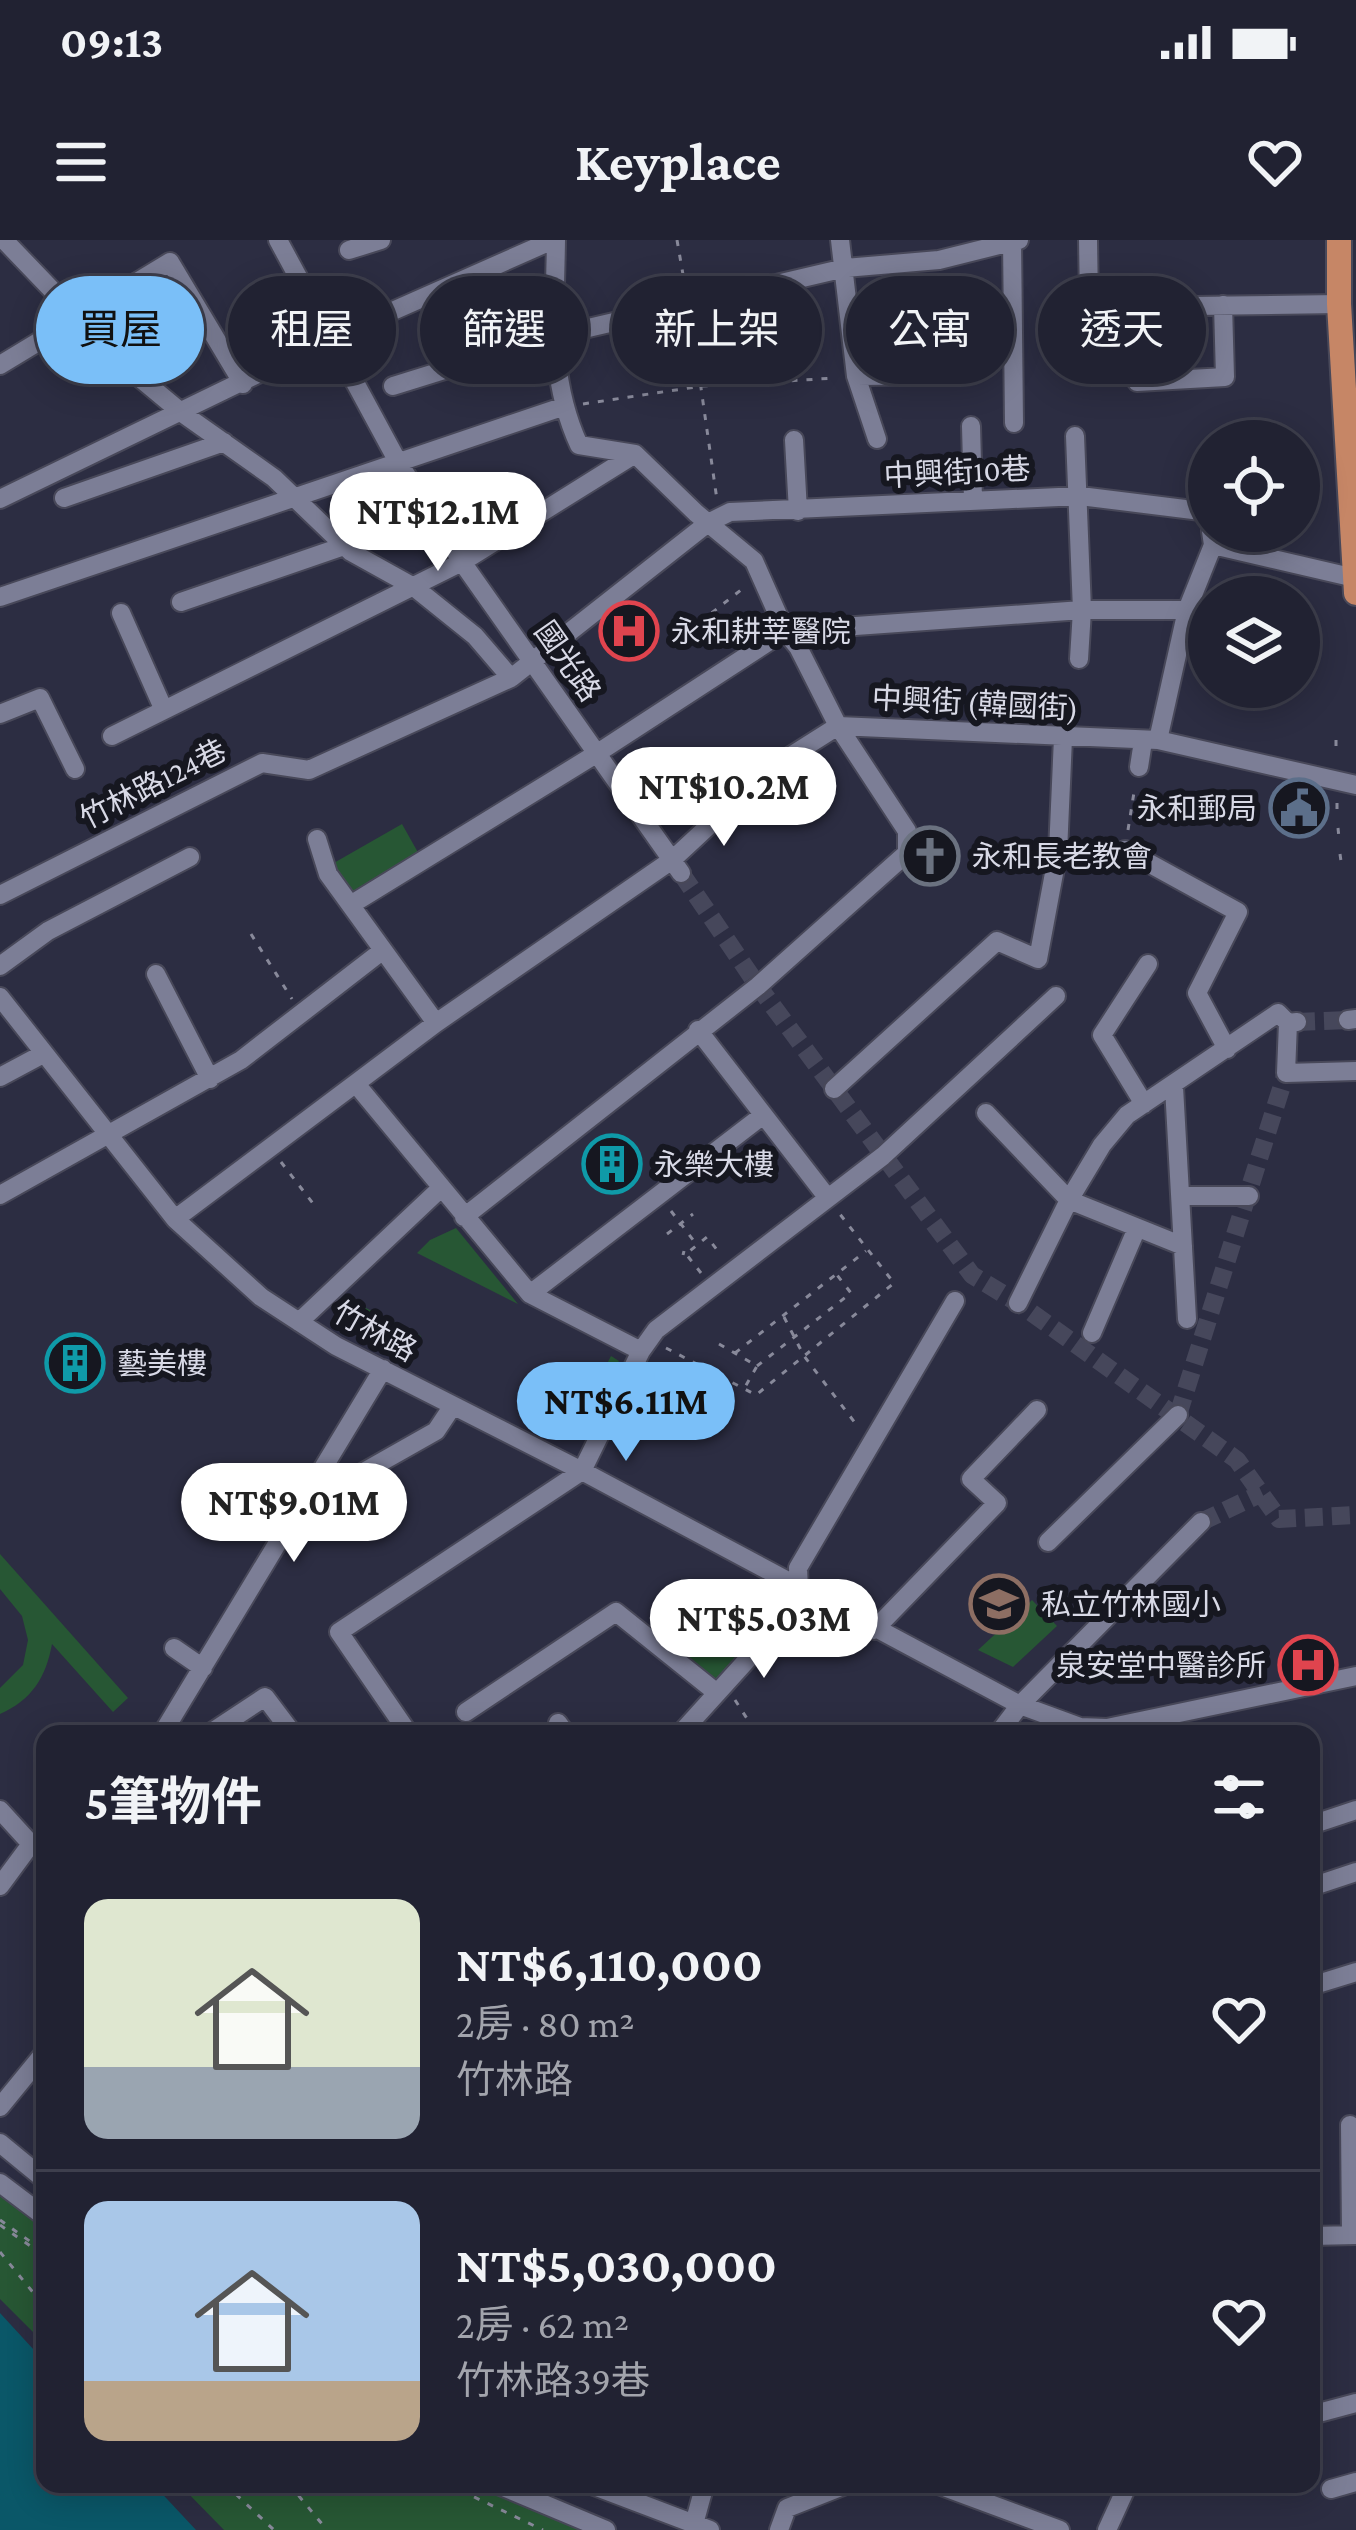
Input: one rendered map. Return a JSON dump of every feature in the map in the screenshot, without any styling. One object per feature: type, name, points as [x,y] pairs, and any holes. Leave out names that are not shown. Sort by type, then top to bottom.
[{"type":"main road","points":[[1339,240],[1356,593]]},
{"type":"street","name":"國光路","points":[[278,240],[299,276]]},
{"type":"street","points":[[350,250],[381,240]]},
{"type":"street","points":[[396,310],[555,240],[555,276]]},
{"type":"street","points":[[840,240],[846,278]]},
{"type":"street","points":[[1088,240],[1089,276]]},
{"type":"street","points":[[813,276],[845,268],[939,260],[1014,241],[1014,423]]},
{"type":"street","points":[[8,245],[36,276]]},
{"type":"street","points":[[147,276],[170,262],[178,276]]},
{"type":"street","points":[[1206,305],[1339,304]]},
{"type":"street","points":[[1206,378],[1225,377],[1223,305]]},
{"type":"street","points":[[204,319],[228,359]]},
{"type":"street","points":[[0,365],[36,343]]},
{"type":"street","points":[[393,386],[420,378]]},
{"type":"street","points":[[149,384],[295,496],[344,546],[414,587],[475,636],[512,678]]},
{"type":"street","points":[[0,499],[243,384]]},
{"type":"street","name":"國光路","points":[[358,384],[398,462],[462,562],[676,867]]},
{"type":"street","points":[[464,1216],[758,986],[907,853],[907,831],[838,726],[798,647],[784,631],[754,561],[635,454],[579,445],[562,407],[559,384]]},
{"type":"street","points":[[859,384],[878,439]]},
{"type":"street","points":[[0,596],[562,407]]},
{"type":"street","points":[[971,426],[974,500]]},
{"type":"street","points":[[1075,436],[1082,610],[1079,659]]},
{"type":"street","points":[[794,440],[798,511]]},
{"type":"street","points":[[64,498],[224,442]]},
{"type":"street","points":[[112,736],[462,562],[635,454]]},
{"type":"street","name":"中興街10巷","points":[[708,523],[730,512],[1079,496],[1188,509]]},
{"type":"street","name":"竹林路124巷","points":[[0,895],[262,763],[310,770],[512,678],[708,523]]},
{"type":"street","points":[[181,602],[344,546]]},
{"type":"street","points":[[1138,767],[1207,552]]},
{"type":"street","points":[[1262,552],[1355,578]]},
{"type":"street","points":[[352,904],[784,631],[1082,610],[1186,610]]},
{"type":"street","points":[[121,614],[163,709]]},
{"type":"street","points":[[0,714],[40,698],[75,769]]},
{"type":"street","name":"中興街 (韓國街)","points":[[175,1219],[436,1024],[676,867],[770,769],[838,726],[1150,740],[1356,785]]},
{"type":"street","points":[[834,1089],[997,941],[1038,958],[1058,852],[1063,738]]},
{"type":"street","points":[[317,838],[328,874],[436,1024]]},
{"type":"street","points":[[1125,850],[1238,913],[1197,993],[1227,1049]]},
{"type":"street","points":[[0,966],[48,931],[190,857]]},
{"type":"street","points":[[0,1196],[210,1079],[382,951]]},
{"type":"street","points":[[1144,1104],[1102,1035],[1148,964]]},
{"type":"street","points":[[157,974],[210,1079]]},
{"type":"street","points":[[404,1725],[339,1632],[582,1471],[645,1345],[711,1287],[883,1156],[1056,996]]},
{"type":"street","name":"竹林路","points":[[0,998],[175,1219],[261,1298],[452,1407],[582,1471],[874,1630],[1021,1705],[1077,1725]]},
{"type":"street","points":[[1018,1303],[1069,1200],[1102,1145],[1127,1115],[1278,1013],[1293,1022],[1286,1072],[1356,1071]]},
{"type":"street","points":[[698,1030],[827,1197]]},
{"type":"street","points":[[0,1077],[44,1054]]},
{"type":"street","points":[[356,1084],[530,1294],[645,1345]]},
{"type":"street","points":[[1174,1087],[1187,1319]]},
{"type":"street","points":[[986,1113],[1069,1200],[1183,1246]]},
{"type":"street","points":[[530,1294],[762,1116]]},
{"type":"street","points":[[299,1322],[441,1188]]},
{"type":"street","points":[[1181,1196],[1249,1196]]},
{"type":"street","points":[[1092,1334],[1137,1228]]},
{"type":"street","points":[[688,1725],[799,1588],[798,1568],[955,1301]]},
{"type":"street","points":[[168,1725],[382,1369]]},
{"type":"street","points":[[305,1494],[322,1496],[436,1431],[452,1407]]},
{"type":"street","points":[[874,1630],[997,1503],[971,1479],[1037,1410]]},
{"type":"street","points":[[1048,1542],[1178,1414]]},
{"type":"street","points":[[1005,1725],[1201,1522]]},
{"type":"street","points":[[466,1712],[616,1612],[721,1689]]},
{"type":"street","points":[[174,1648],[203,1668]]},
{"type":"street","name":"竹林路","points":[[1121,1725],[1356,1676]]},
{"type":"street","points":[[223,1725],[265,1697],[286,1725]]},
{"type":"street","points":[[0,1810],[36,1845]]},
{"type":"street","points":[[1320,1822],[1356,1810]]},
{"type":"street","points":[[0,1886],[36,1849]]},
{"type":"street","points":[[1320,1884],[1356,1872]]},
{"type":"street","points":[[1320,1984],[1356,1972]]},
{"type":"street","points":[[0,2108],[36,2063]]},
{"type":"street","points":[[1320,2236],[1354,2235],[1349,2125]]},
{"type":"street","points":[[0,2143],[36,2169]]},
{"type":"street","points":[[0,2183],[36,2210]]},
{"type":"street","points":[[1320,2413],[1356,2403]]},
{"type":"street","points":[[1331,2489],[1356,2482]]},
{"type":"street","points":[[518,2493],[606,2530]]},
{"type":"street","points":[[613,2493],[702,2527],[704,2493]]},
{"type":"street","points":[[779,2530],[787,2508],[825,2493]]},
{"type":"street","points":[[960,2493],[1060,2530]]},
{"type":"street","points":[[1107,2530],[1124,2493]]},
{"type":"path","points":[[677,240],[683,276]]},
{"type":"path","points":[[562,407],[702,386],[846,377]]},
{"type":"path","points":[[702,386],[718,509],[708,523]]},
{"type":"path","points":[[700,622],[762,574]]},
{"type":"path","points":[[1336,740],[1336,755]]},
{"type":"path","points":[[1125,850],[1138,767]]},
{"type":"path","points":[[1337,803],[1337,812]]},
{"type":"path","points":[[1338,829],[1339,838]]},
{"type":"path","points":[[251,934],[301,1013]]},
{"type":"path","points":[[269,1147],[315,1206]]},
{"type":"path","points":[[645,1345],[756,1395],[894,1283],[827,1197]]},
{"type":"path","points":[[666,1205],[697,1245]]},
{"type":"path","points":[[667,1234],[694,1214]]},
{"type":"path","points":[[711,1287],[684,1253],[708,1236],[733,1270]]},
{"type":"path","points":[[735,1353],[868,1250]]},
{"type":"path","points":[[744,1388],[757,1366],[851,1292],[837,1274]]},
{"type":"path","points":[[783,1316],[803,1356],[871,1443]]},
{"type":"path","points":[[719,1344],[757,1366]]},
{"type":"path","points":[[640,1394],[694,1423],[719,1376]]},
{"type":"path","points":[[721,1689],[750,1725]]},
{"type":"path","points":[[0,2222],[36,2248]]},
{"type":"path","points":[[0,2252],[36,2296]]},
{"type":"path","points":[[235,2493],[274,2530]]},
{"type":"path","points":[[297,2493],[327,2530]]},
{"type":"path","points":[[465,2493],[543,2530]]},
{"type":"green space","points":[[402,824],[420,856],[353,894],[332,864]]},
{"type":"green space","points":[[456,1228],[518,1304],[417,1253],[430,1240]]},
{"type":"green space","points":[[362,1306],[421,1336],[415,1348],[356,1318]]},
{"type":"green space","points":[[611,1356],[619,1361],[590,1417],[574,1429],[542,1412],[550,1396],[582,1412]]},
{"type":"green space","points":[[0,1554],[128,1698],[113,1712],[52,1644],[36,1686],[0,1714],[0,1688],[23,1665],[28,1640],[22,1616],[0,1589]]},
{"type":"green space","points":[[1032,1600],[1057,1626],[1013,1667],[978,1650]]},
{"type":"green space","points":[[687,1605],[745,1650],[724,1677],[709,1682],[659,1640]]},
{"type":"green space","points":[[0,2176],[36,2206],[36,2335],[0,2299]]},
{"type":"green space","points":[[188,2493],[505,2493],[532,2507],[610,2530],[224,2530]]},
{"type":"water","points":[[0,2313],[36,2352],[36,2493],[161,2493],[196,2530],[0,2530]]},
{"type":"tunnel","points":[[681,873],[758,986],[972,1275],[1237,1460],[1279,1519],[1356,1515]]},
{"type":"tunnel","points":[[1297,1022],[1348,1020]]},
{"type":"tunnel","points":[[1178,1415],[1286,1073]]},
{"type":"tunnel","points":[[1201,1522],[1262,1493]]},
{"type":"place","name":"永和耕莘醫院","points":[[629,631]]},
{"type":"place","name":"永和郵局","points":[[1299,808]]},
{"type":"place","name":"永和長老教會","points":[[930,856]]},
{"type":"place","name":"永樂大樓","points":[[612,1164]]},
{"type":"place","name":"藝美樓","points":[[75,1363]]},
{"type":"place","name":"私立竹林國小","points":[[999,1604]]},
{"type":"place","name":"泉安堂中醫診所","points":[[1308,1665]]}]
